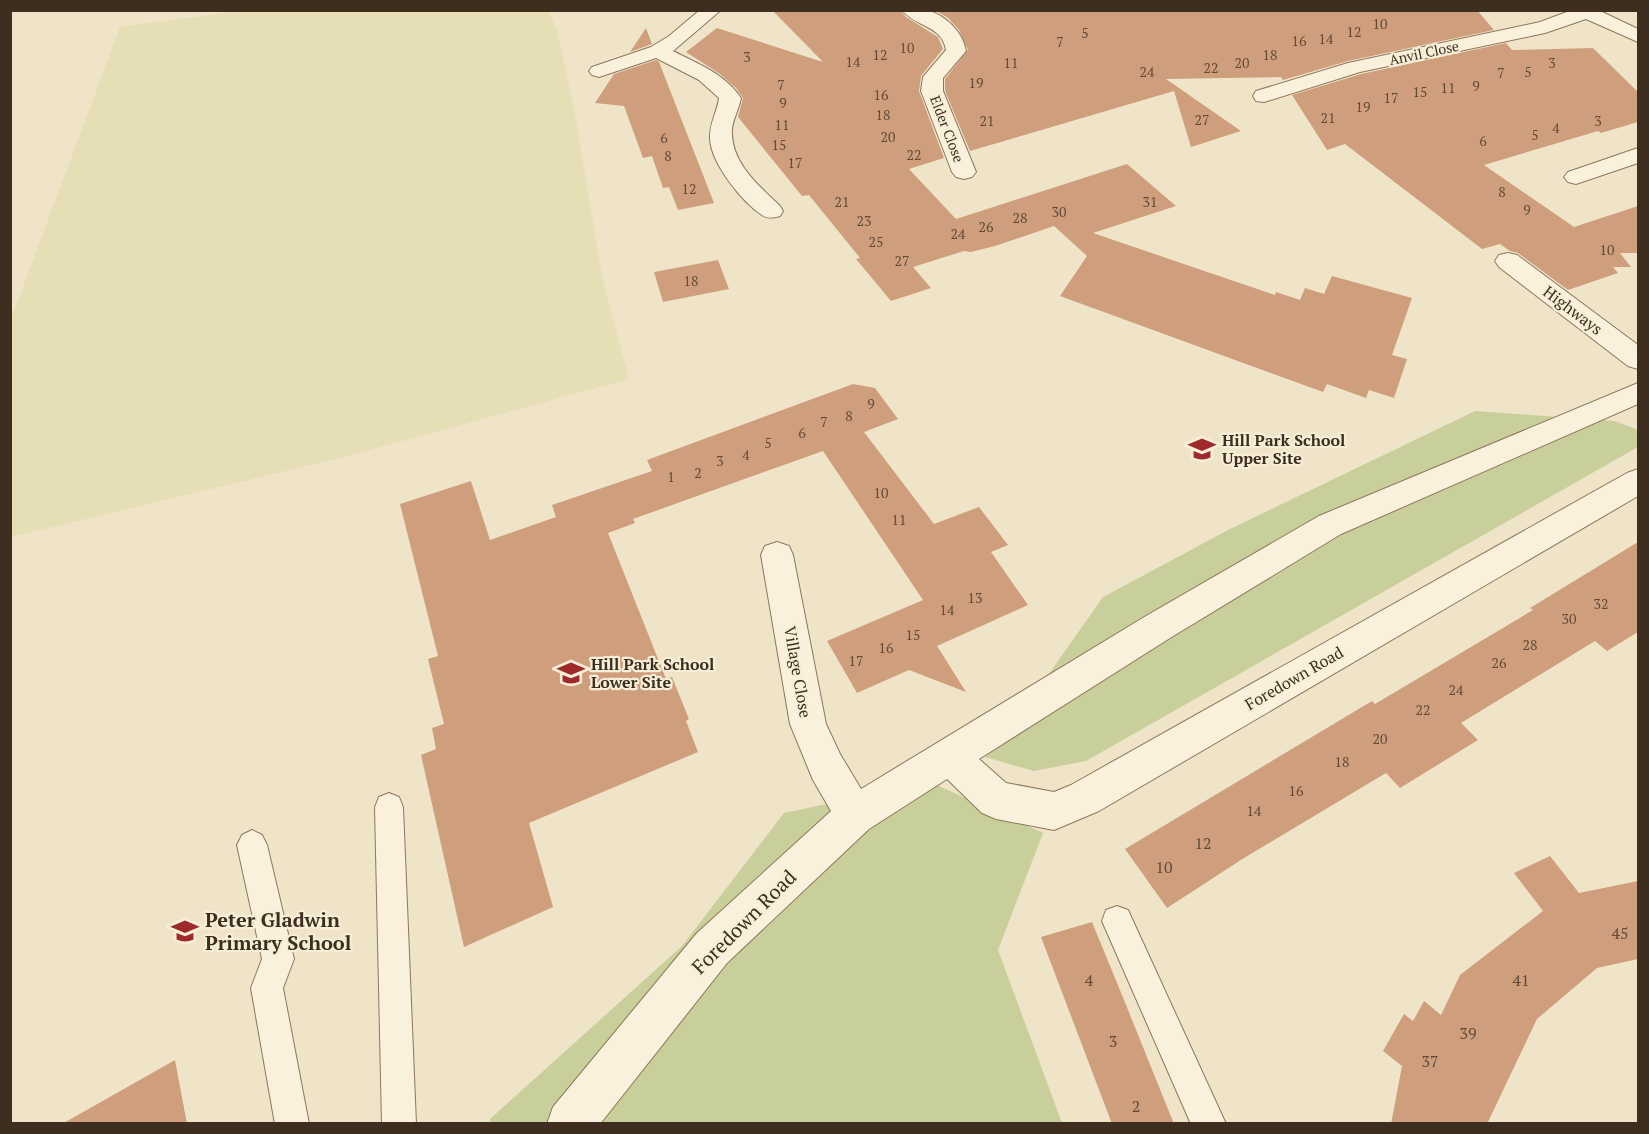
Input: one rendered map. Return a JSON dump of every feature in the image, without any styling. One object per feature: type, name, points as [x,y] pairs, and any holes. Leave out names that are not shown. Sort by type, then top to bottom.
[{"type":"street","points":[[599,71],[658,51],[683,35],[712,10]]},
{"type":"street","name":"Elder Close","points":[[911,10],[951,33],[956,42],[956,51],[933,77],[932,91],[964,172]]},
{"type":"street","points":[[1583,12],[1638,36]]},
{"type":"street","name":"Anvil Close","points":[[1264,96],[1355,67],[1545,27],[1583,12]]},
{"type":"street","points":[[658,51],[722,85],[730,98],[728,112],[721,127],[721,143],[728,162],[771,211]]},
{"type":"street","points":[[1576,177],[1638,155]]},
{"type":"street","name":"Highways","points":[[1508,261],[1638,358]]},
{"type":"street","name":"Foredown Road","points":[[570,1124],[712,948],[855,815],[1158,627],[1330,525],[1638,393]]},
{"type":"street","name":"Foredown Road","points":[[950,757],[996,800],[1054,811],[1085,798],[1638,482]]},
{"type":"street","name":"Village Close","points":[[777,555],[808,724],[826,767],[855,815]]},
{"type":"lane","points":[[389,807],[399,1124]]},
{"type":"lane","points":[[252,846],[278,959],[267,988],[292,1124]]},
{"type":"lane","points":[[1117,921],[1209,1124]]},
{"type":"shaded area","points":[[239,11],[548,11],[557,30],[574,109],[602,276],[629,379],[344,457],[11,537],[11,319],[120,27]]},
{"type":"green space","points":[[1475,411],[1615,421],[1638,430],[1638,447],[1086,761],[1034,771],[985,757],[1020,715],[1103,597],[1230,529]]},
{"type":"green space","points":[[930,782],[1043,833],[998,950],[1062,1123],[490,1124],[490,1119],[682,946],[784,813]]},
{"type":"building","points":[[772,10],[900,10],[906,17],[938,37],[943,49],[921,76],[919,91],[944,158],[909,169],[956,219],[1127,164],[1176,206],[1093,233],[1275,295],[1276,292],[1300,300],[1305,288],[1324,294],[1332,276],[1412,298],[1392,355],[1407,359],[1394,398],[1369,390],[1366,398],[1327,384],[1323,392],[1060,296],[1087,256],[1054,226],[995,246],[971,252],[964,251],[913,267],[931,288],[891,301],[856,259],[860,258],[809,195],[802,196],[738,117],[743,98],[736,88],[720,74],[686,52],[717,28],[823,62]]},
{"type":"building","points":[[935,10],[1477,10],[1494,30],[1348,61],[1283,80],[1281,77],[1166,79],[1241,131],[1191,147],[1174,91],[970,151],[945,91],[945,79],[968,50],[959,30],[948,18]]},
{"type":"building","points":[[646,28],[652,44],[630,52]]},
{"type":"building","points":[[1506,43],[1512,50],[1593,48],[1638,92],[1638,122],[1601,133],[1598,131],[1484,165],[1574,227],[1638,206],[1638,253],[1620,253],[1631,267],[1613,267],[1618,273],[1568,290],[1518,253],[1500,244],[1482,249],[1345,144],[1327,150],[1292,95],[1361,74]]},
{"type":"building","points":[[656,60],[659,62],[714,203],[678,210],[669,187],[663,188],[652,156],[643,158],[624,106],[595,103],[614,74]]},
{"type":"building","points":[[718,260],[729,289],[663,302],[654,272]]},
{"type":"building","points":[[853,384],[875,388],[898,419],[864,432],[934,524],[979,507],[1008,545],[991,552],[1028,605],[937,646],[966,692],[909,670],[857,693],[827,641],[923,600],[823,451],[633,519],[635,523],[608,533],[666,679],[672,677],[689,719],[686,721],[698,752],[529,823],[553,907],[464,947],[421,755],[436,749],[432,728],[444,724],[428,659],[438,656],[400,504],[471,481],[490,540],[556,517],[552,505],[652,471],[647,460]]},
{"type":"building","points":[[1638,542],[1638,632],[1607,651],[1595,641],[1461,723],[1478,740],[1400,788],[1386,773],[1244,858],[1167,908],[1125,849],[1372,701],[1375,704],[1533,610],[1530,608]]},
{"type":"building","points":[[1550,856],[1579,893],[1638,881],[1638,959],[1597,968],[1537,1019],[1487,1124],[1391,1124],[1402,1066],[1383,1051],[1404,1014],[1413,1021],[1424,1001],[1441,1015],[1460,975],[1543,911],[1514,873]]},
{"type":"building","points":[[1092,922],[1174,1124],[1112,1124],[1041,937]]},
{"type":"building","points":[[175,1060],[187,1124],[62,1124]]},
{"type":"place","name":"Hill Park School Upper Site","points":[[1202,449]]},
{"type":"place","name":"Hill Park School Lower Site","points":[[571,673]]},
{"type":"place","name":"Peter Gladwin Primary School","points":[[185,931]]}]
